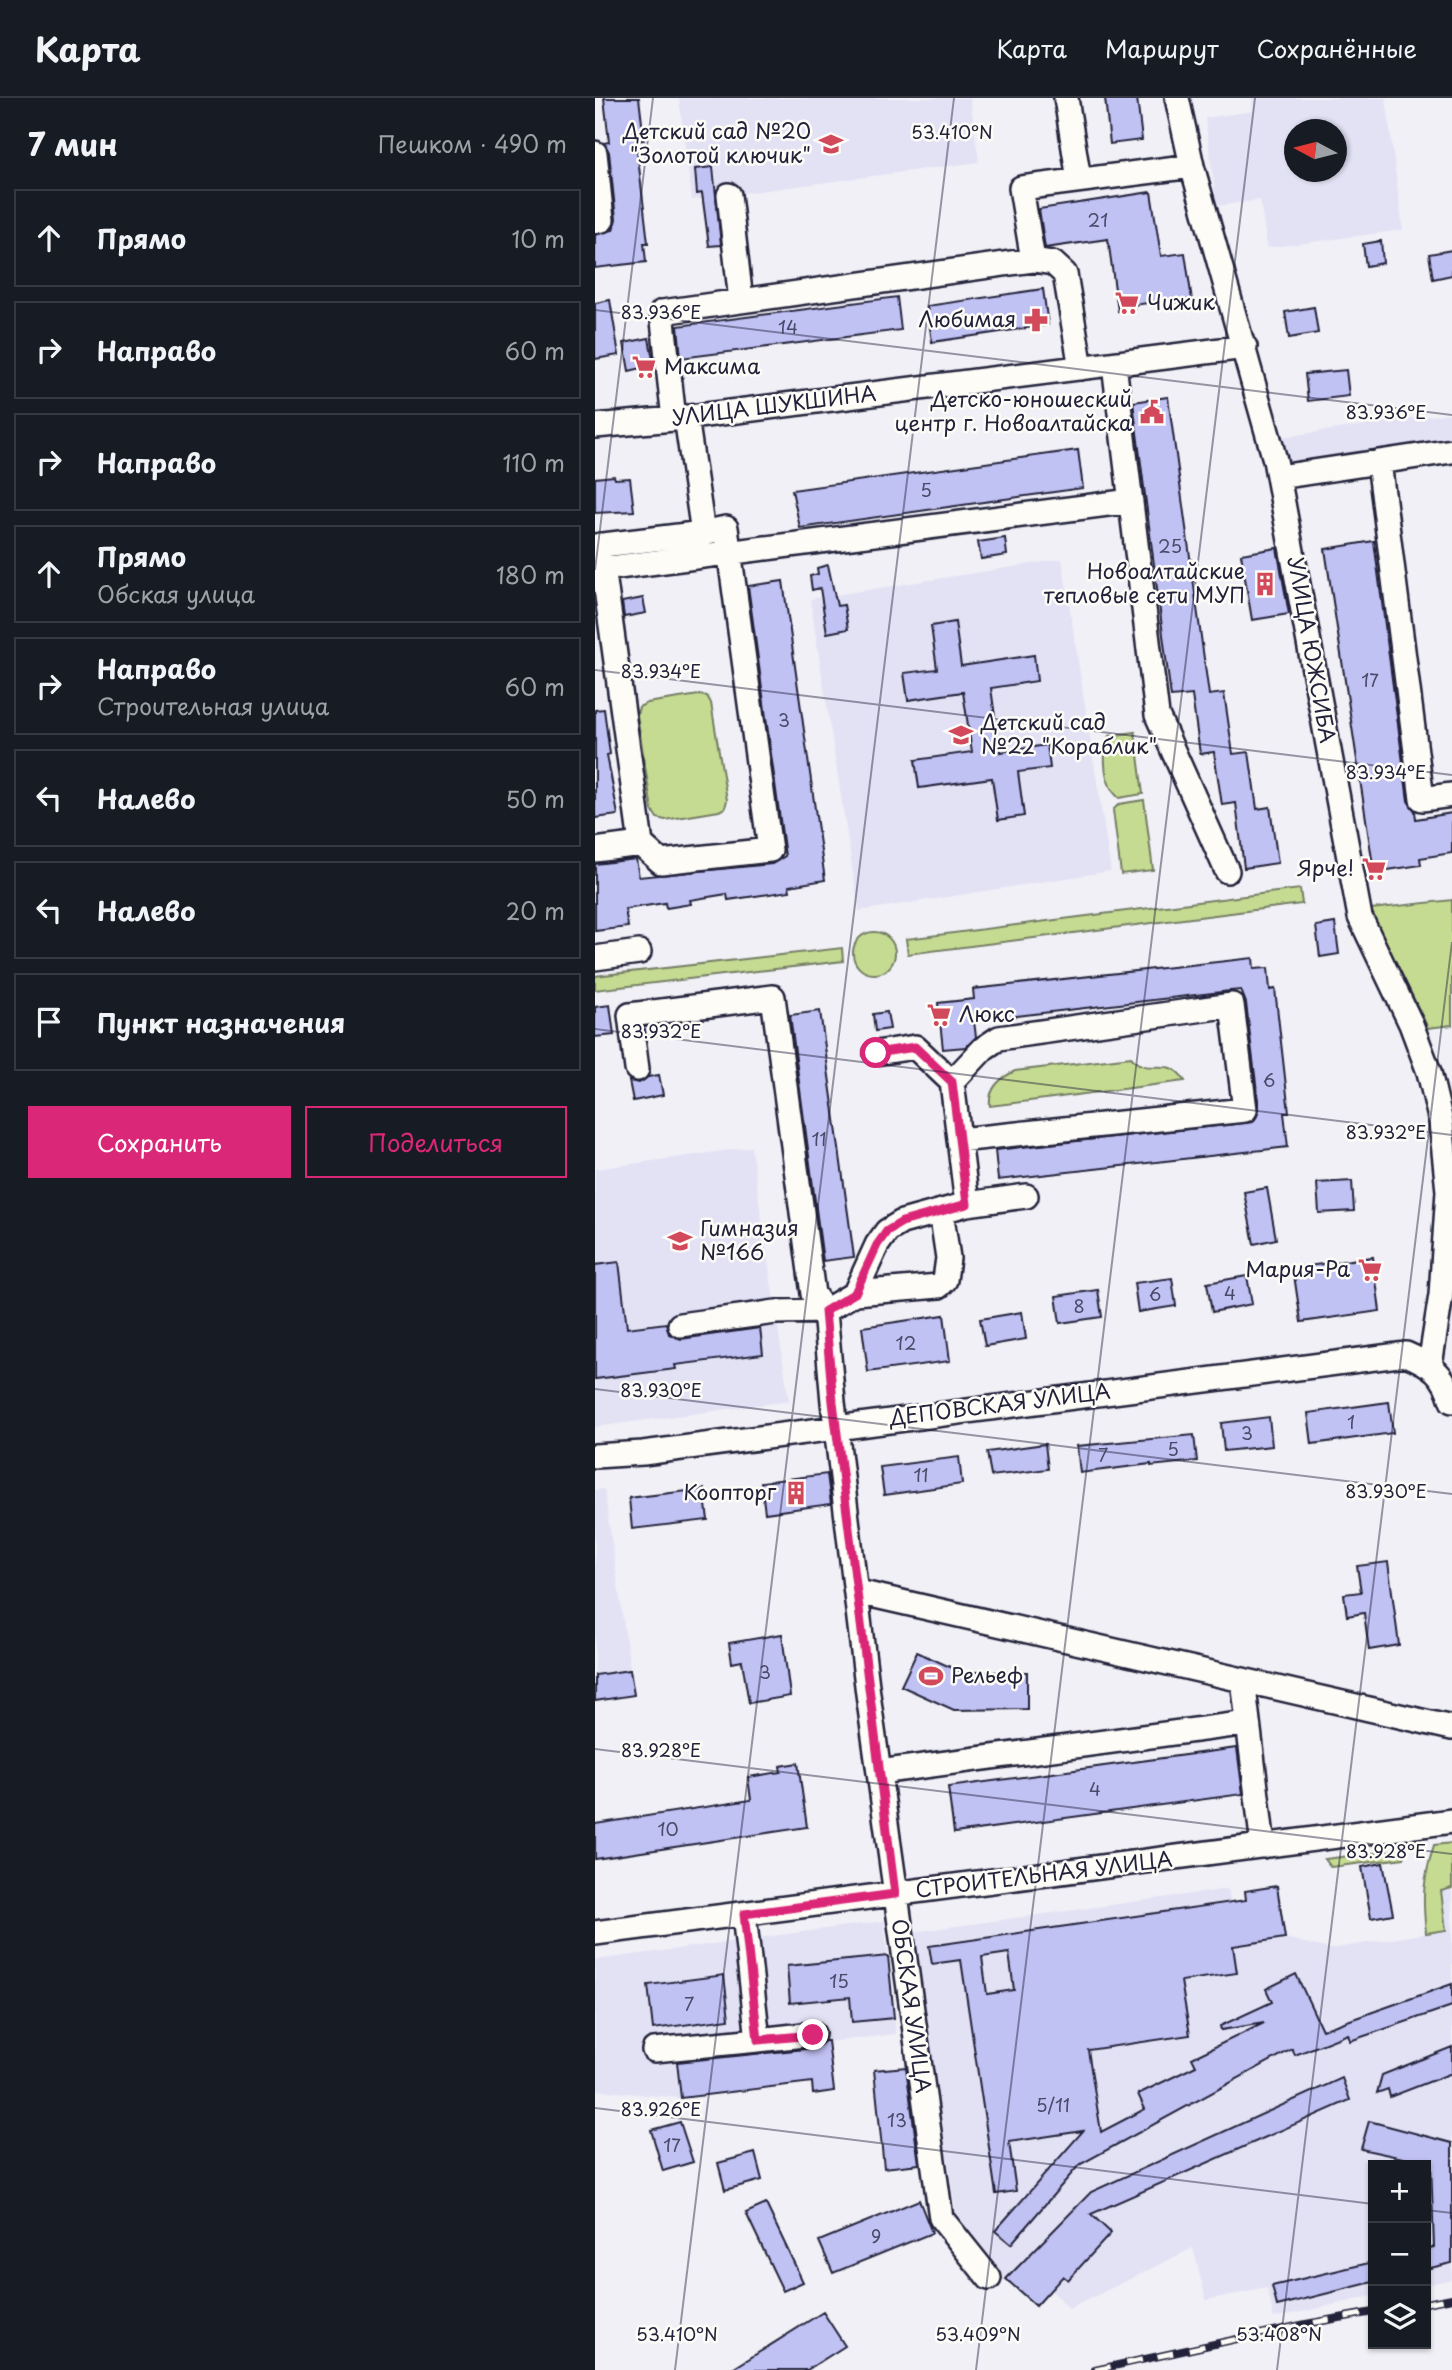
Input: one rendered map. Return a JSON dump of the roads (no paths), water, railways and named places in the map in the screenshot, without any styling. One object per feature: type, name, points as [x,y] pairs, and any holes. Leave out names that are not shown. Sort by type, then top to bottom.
[{"type":"street","points":[[1066,98],[1079,180]]},
{"type":"street","name":"УЛИЦА ЮЖСИБА","points":[[1177,98],[1192,166],[1245,347],[1279,477],[1360,917],[1411,1024],[1429,1072],[1441,1122],[1448,1204],[1441,1294],[1430,1365]]},
{"type":"street","points":[[595,153],[603,220],[595,220]]},
{"type":"street","points":[[1033,260],[1021,188],[1192,166]]},
{"type":"street","points":[[729,195],[741,301]]},
{"type":"street","points":[[703,533],[662,312],[1033,260],[1053,263],[1065,274],[1081,368]]},
{"type":"street","name":"УЛИЦА ШУКШИНА","points":[[595,426],[680,418],[1245,347]]},
{"type":"street","points":[[1114,364],[1157,715],[1227,871]]},
{"type":"street","points":[[1279,477],[1452,451]]},
{"type":"street","points":[[1379,462],[1422,799],[1452,795]]},
{"type":"street","points":[[599,569],[1131,501]]},
{"type":"street","points":[[726,528],[770,850],[661,862],[641,845],[597,545],[703,533],[726,528]]},
{"type":"street","points":[[595,850],[641,845]]},
{"type":"street","points":[[595,958],[639,952]]},
{"type":"street","name":"ОБСКАЯ УЛИЦА","points":[[638,1069],[630,1015],[773,997],[813,1294],[825,1311],[833,1402],[879,1772],[941,2218],[989,2278]]},
{"type":"street","points":[[952,1082],[984,1048],[999,1038],[1233,1005],[1245,1110],[959,1140]]},
{"type":"street","points":[[876,1053],[915,1047],[952,1082],[967,1204]]},
{"type":"street","points":[[855,1293],[877,1245],[887,1231],[902,1222],[967,1204],[1026,1196]]},
{"type":"street","points":[[680,1325],[776,1312],[825,1311],[855,1293],[939,1286],[945,1280],[948,1258],[941,1211]]},
{"type":"street","name":"ДЕПОВСКАЯ УЛИЦА","points":[[595,1456],[1406,1354],[1430,1365]]},
{"type":"street","points":[[1430,1365],[1447,1385],[1452,1401]]},
{"type":"street","points":[[858,1592],[1452,1728]]},
{"type":"street","points":[[1243,1680],[1263,1846]]},
{"type":"street","points":[[879,1772],[1248,1723]]},
{"type":"street","name":"СТРОИТЕЛЬНАЯ УЛИЦА","points":[[595,1933],[1452,1821]]},
{"type":"street","points":[[744,1914],[758,2040]]},
{"type":"street","points":[[654,2050],[813,2035]]},
{"type":"railway","points":[[1431,2302],[1452,2298]]},
{"type":"railway","points":[[1095,2370],[1368,2313]]},
{"type":"place","name":"Детский сад №20 \"Золотой ключик\"","points":[[831,144]]},
{"type":"place","name":"Чижик","points":[[1127,303]]},
{"type":"place","name":"Любимая","points":[[1036,320]]},
{"type":"place","name":"Максима","points":[[644,367]]},
{"type":"place","name":"Детско-юношеский центр г. Новоалтайска","points":[[1152,412]]},
{"type":"place","name":"Новоалтайские тепловые сети МУП","points":[[1265,584]]},
{"type":"place","name":"Детский сад №22 \"Кораблик\"","points":[[961,735]]},
{"type":"place","name":"Ярче!","points":[[1374,869]]},
{"type":"place","name":"Люкс","points":[[939,1015]]},
{"type":"place","name":"Гимназия №166","points":[[680,1241]]},
{"type":"place","name":"Мария-Ра","points":[[1370,1270]]},
{"type":"place","name":"Коопторг","points":[[796,1493]]},
{"type":"place","name":"Рельеф","points":[[931,1676]]}]
